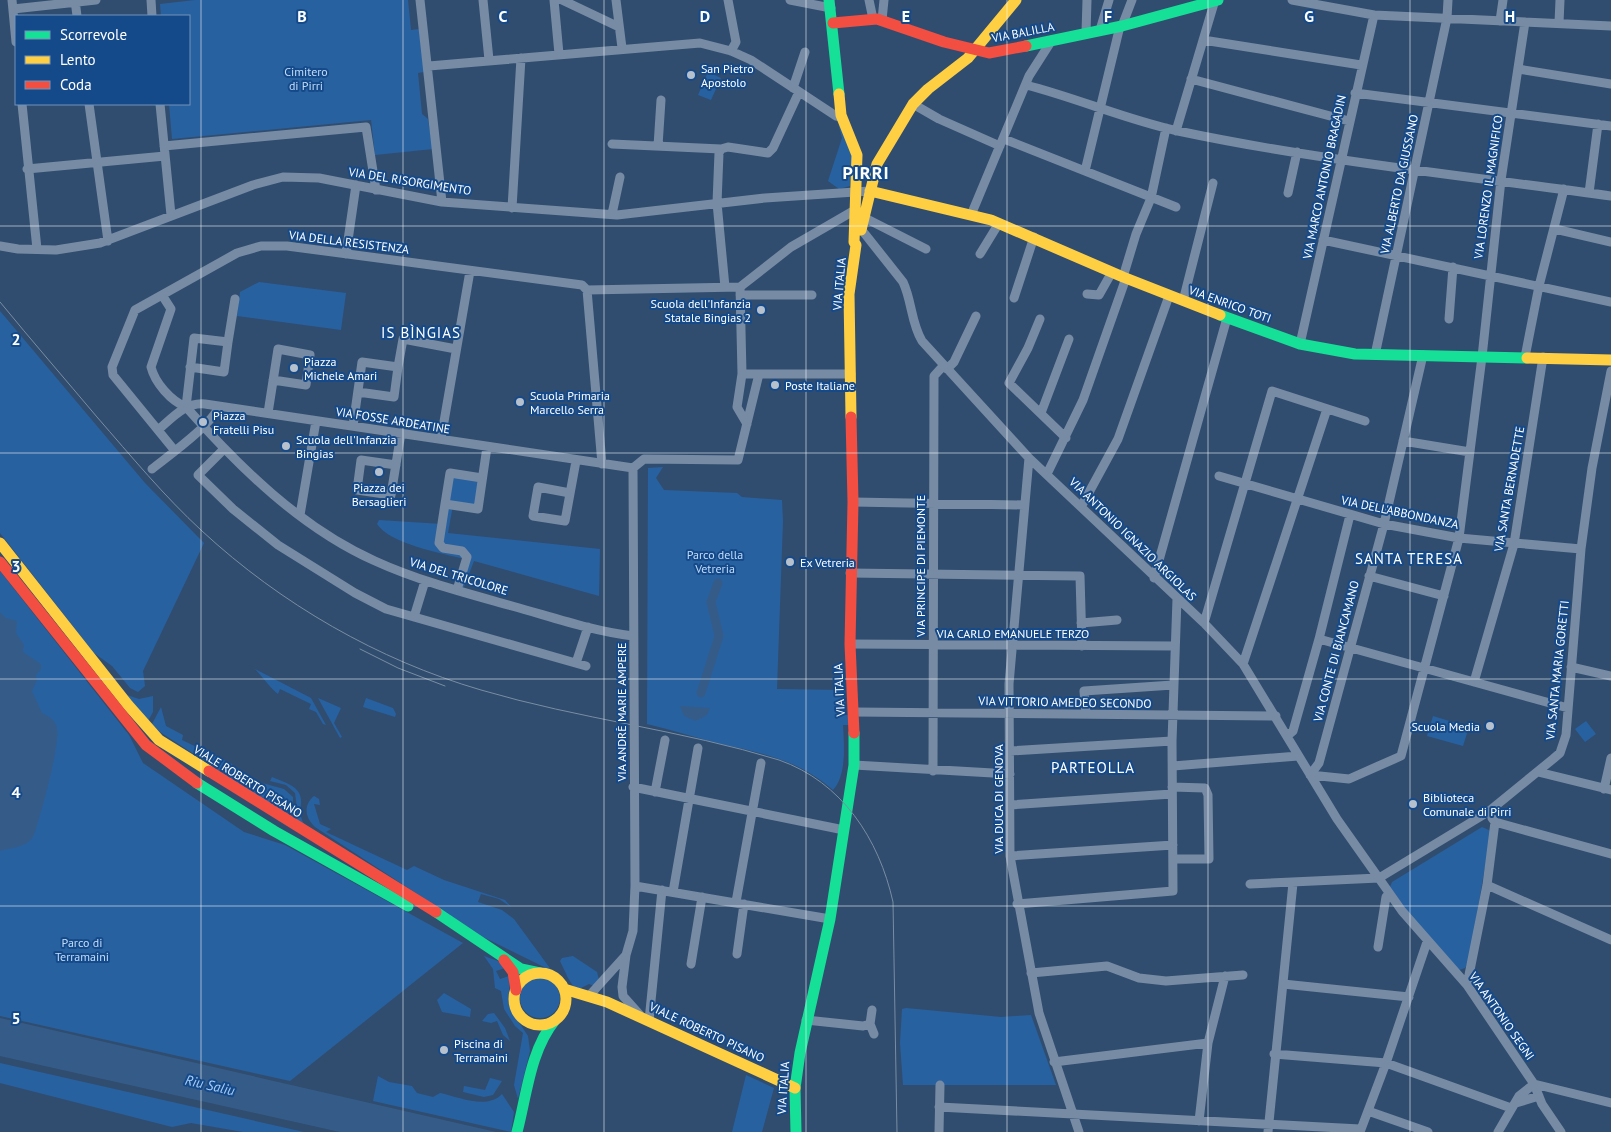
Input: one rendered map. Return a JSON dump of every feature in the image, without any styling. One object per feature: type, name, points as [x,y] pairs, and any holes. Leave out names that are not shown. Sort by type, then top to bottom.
[{"type":"street","points":[[15,30],[13,5],[96,0]]},
{"type":"street","points":[[151,0],[152,15]]},
{"type":"street","points":[[420,0],[429,66],[442,202]]},
{"type":"street","points":[[483,0],[489,60]]},
{"type":"street","points":[[554,0],[559,54]]},
{"type":"street","points":[[562,0],[619,27]]},
{"type":"street","points":[[616,0],[622,48]]},
{"type":"street","points":[[728,0],[736,42],[731,51]]},
{"type":"street","points":[[790,0],[830,4],[842,117],[857,155],[856,191],[861,230],[860,241],[856,246]]},
{"type":"street","points":[[869,0],[877,20]]},
{"type":"street","points":[[877,20],[884,0]]},
{"type":"street","points":[[856,246],[854,242],[859,213],[870,191],[879,161],[913,104],[974,50],[1016,0]]},
{"type":"street","points":[[1086,33],[1087,0]]},
{"type":"street","points":[[1100,30],[1109,0]]},
{"type":"street","points":[[1085,171],[1099,107],[1121,26],[1132,0]]},
{"type":"street","points":[[1176,131],[1216,0]]},
{"type":"street","name":"VIA BALILLA","points":[[877,20],[944,42],[989,53],[1121,26],[1216,0]]},
{"type":"street","points":[[1292,0],[1374,15],[1611,26]]},
{"type":"street","name":"VIA ALBERTO DA GIUSSANO","points":[[1375,354],[1447,18],[1448,0]]},
{"type":"street","points":[[1500,21],[1504,0]]},
{"type":"street","points":[[1559,24],[1560,0]]},
{"type":"street","points":[[75,1],[77,15]]},
{"type":"street","name":"VIA MARCO ANTONIO BRAGADIN","points":[[1300,344],[1361,65],[1374,15]]},
{"type":"street","points":[[833,23],[877,20]]},
{"type":"street","name":"VIA LORENZO IL MAGNIFICO","points":[[1310,775],[1349,780],[1401,756],[1459,538],[1482,357],[1500,180],[1525,22]]},
{"type":"street","points":[[971,215],[1026,85],[1052,40]]},
{"type":"street","points":[[1203,40],[1361,65]]},
{"type":"street","points":[[429,66],[700,42],[731,51],[751,60],[836,116],[842,117]]},
{"type":"street","points":[[612,144],[721,149],[728,147],[768,153],[771,151],[796,90],[806,52]]},
{"type":"street","points":[[512,208],[521,58]]},
{"type":"street","points":[[1518,69],[1611,84]]},
{"type":"street","points":[[1191,79],[1349,121]]},
{"type":"street","points":[[1026,85],[1176,131],[1247,145],[1611,196]]},
{"type":"street","points":[[1355,93],[1611,126]]},
{"type":"street","points":[[658,146],[661,100]]},
{"type":"street","points":[[913,104],[939,119],[1085,171],[1176,207]]},
{"type":"street","points":[[22,105],[27,169],[37,249]]},
{"type":"street","points":[[89,105],[108,241]]},
{"type":"street","points":[[160,105],[171,215]]},
{"type":"street","points":[[1589,192],[1598,124]]},
{"type":"street","points":[[164,146],[366,127],[376,190]]},
{"type":"street","points":[[1048,474],[1083,400],[1124,278],[1136,234],[1152,198],[1166,128]]},
{"type":"street","points":[[721,149],[719,153],[717,203],[725,287]]},
{"type":"street","points":[[1288,193],[1297,152]]},
{"type":"street","points":[[857,155],[879,161]]},
{"type":"street","points":[[27,169],[165,156]]},
{"type":"street","name":"VIA DEL RISORGIMENTO","points":[[0,246],[56,250],[108,241],[253,184],[283,177],[319,178],[442,202],[612,214],[856,191]]},
{"type":"street","points":[[612,214],[620,177]]},
{"type":"street","points":[[1183,301],[1213,183]]},
{"type":"street","points":[[346,254],[356,186]]},
{"type":"street","points":[[1524,357],[1539,286],[1564,189]]},
{"type":"street","name":"VIA ENRICO TOTI","points":[[856,191],[870,191],[999,223],[1124,278],[1300,344],[1337,352],[1375,354],[1611,360]]},
{"type":"street","points":[[859,213],[926,249]]},
{"type":"street","points":[[747,424],[737,407],[742,374],[740,291],[791,247],[859,213]]},
{"type":"street","points":[[980,254],[999,223]]},
{"type":"street","points":[[1555,229],[1611,242]]},
{"type":"street","name":"VIA ANTONIO IGNAZIO ARGIOLAS","points":[[861,230],[903,282],[918,334],[946,367],[1029,458],[1048,474],[1177,600],[1204,623],[1243,664],[1276,716],[1336,819],[1379,878]]},
{"type":"street","points":[[1014,298],[1034,237]]},
{"type":"street","points":[[1323,240],[1611,302]]},
{"type":"street","name":"VIA DELLA RESISTENZA","points":[[175,451],[113,375],[112,367],[135,310],[250,248],[276,245],[582,285],[587,290],[725,287],[740,291],[812,295]]},
{"type":"street","name":"VIA ITALIA","points":[[794,1131],[795,1088],[806,1020],[830,919],[854,764],[854,712],[850,644],[853,502],[849,294],[856,246]]},
{"type":"street","points":[[1449,319],[1453,268]]},
{"type":"street","points":[[440,439],[470,271]]},
{"type":"street","points":[[1087,294],[1099,295],[1112,272]]},
{"type":"street","points":[[587,290],[602,464]]},
{"type":"street","points":[[162,294],[171,309],[151,367],[154,375],[176,403],[186,407],[203,426]]},
{"type":"street","points":[[1081,507],[1118,439],[1169,296]]},
{"type":"street","points":[[190,367],[224,372],[235,299]]},
{"type":"street","name":"VIA PRINCIPE DI PIEMONTE","points":[[934,771],[934,376],[954,362],[976,316]]},
{"type":"street","points":[[1154,578],[1227,318]]},
{"type":"street","points":[[1040,319],[1028,348],[1009,383],[1066,438]]},
{"type":"street","points":[[158,430],[186,407],[194,338],[228,342]]},
{"type":"street","points":[[358,392],[394,397],[403,339],[456,349]]},
{"type":"street","points":[[1041,413],[1068,339]]},
{"type":"street","points":[[268,413],[273,380],[278,349],[310,355],[306,385],[273,380]]},
{"type":"street","name":"VIA CONTE DI BIANCAMANO","points":[[1310,775],[1319,763],[1384,524],[1423,355]]},
{"type":"street","name":"VIA SANTA BERNADETTE","points":[[1474,682],[1514,544],[1543,357]]},
{"type":"street","points":[[353,426],[362,362],[398,367]]},
{"type":"street","name":"VIA SANTA MARIA GORETTI","points":[[1379,878],[1488,812],[1560,753],[1564,744],[1568,708],[1581,549],[1592,468],[1611,371]]},
{"type":"street","points":[[742,374],[851,374]]},
{"type":"street","points":[[633,468],[644,459],[738,460],[758,374]]},
{"type":"street","points":[[1204,623],[1272,391],[1365,422]]},
{"type":"street","name":"VIA FOSSE ARDEATINE","points":[[186,407],[195,403],[218,406],[633,468]]},
{"type":"street","points":[[152,469],[203,426],[216,412],[218,406]]},
{"type":"street","points":[[1243,664],[1327,409]]},
{"type":"street","points":[[300,515],[316,420]]},
{"type":"street","name":"VIA DEL TRICOLORE","points":[[203,426],[262,485],[300,515],[368,557],[425,581],[588,627],[633,636]]},
{"type":"street","points":[[396,465],[362,460],[357,490],[391,495],[396,465],[400,433]]},
{"type":"street","points":[[1403,440],[1470,452]]},
{"type":"street","points":[[445,504],[478,509],[487,447]]},
{"type":"street","points":[[224,449],[198,475],[233,509],[278,545],[331,580],[386,609],[586,666]]},
{"type":"street","name":"VIA DUCA DI GENOVA","points":[[1029,458],[1009,684],[1010,856],[1017,904],[1039,1013],[1079,1132]]},
{"type":"street","points":[[570,492],[538,487],[533,516],[565,521],[576,461]]},
{"type":"street","name":"VIA ANDRÈ MARIE AMPERE","points":[[633,468],[633,787],[635,886],[633,931],[626,955],[622,987],[624,996],[646,1020]]},
{"type":"street","points":[[457,590],[467,557],[462,551],[443,548],[439,543],[450,473],[482,478]]},
{"type":"street","name":"VIA DELL'ABBONDANZA","points":[[1218,476],[1384,524],[1459,538],[1581,549]]},
{"type":"street","points":[[853,502],[1024,505]]},
{"type":"street","points":[[1287,736],[1293,731],[1319,639],[1350,515]]},
{"type":"street","name":"VIALE ROBERTO PISANO","points":[[0,543],[128,705],[159,740],[479,939],[521,969],[540,973]]},
{"type":"street","points":[[0,562],[129,726],[154,750],[249,816],[504,960],[513,972],[516,990],[515,1006],[531,1030],[537,1050]]},
{"type":"street","points":[[850,573],[933,572],[1080,576],[1082,646]]},
{"type":"street","points":[[1370,576],[1444,596]]},
{"type":"street","points":[[414,617],[425,581]]},
{"type":"street","points":[[1017,904],[1173,892],[1172,741],[1177,600]]},
{"type":"street","points":[[1081,623],[1117,620]]},
{"type":"street","points":[[576,663],[588,627]]},
{"type":"street","points":[[1319,639],[1568,708]]},
{"type":"street","name":"VIA CARLO EMANUELE TERZO","points":[[850,644],[1175,646]]},
{"type":"street","points":[[1572,667],[1611,676]]},
{"type":"street","points":[[1086,714],[1084,691],[1173,684]]},
{"type":"street","name":"VIA VITTORIO AMEDEO SECONDO","points":[[854,712],[1276,716]]},
{"type":"street","points":[[655,792],[665,740]]},
{"type":"street","points":[[1010,750],[1172,741]]},
{"type":"street","points":[[673,892],[698,748]]},
{"type":"street","points":[[1173,766],[1298,756]]},
{"type":"street","points":[[1538,772],[1607,789],[1611,758]]},
{"type":"street","points":[[737,954],[740,903],[751,812],[760,763]]},
{"type":"street","points":[[854,764],[934,771],[1010,774]]},
{"type":"street","points":[[633,787],[688,800],[844,830]]},
{"type":"street","points":[[1010,805],[1205,788],[1208,796],[1209,859],[1173,859]]},
{"type":"street","points":[[1488,812],[1496,822],[1611,854]]},
{"type":"street","points":[[1468,985],[1487,885],[1496,822]]},
{"type":"street","points":[[1010,856],[1173,845]]},
{"type":"street","points":[[1250,884],[1379,878]]},
{"type":"street","name":"VIA ANTONIO SEGNI","points":[[1379,878],[1389,894],[1427,942],[1468,985],[1534,1084],[1539,1096],[1561,1132]]},
{"type":"street","points":[[1268,1128],[1274,1054],[1293,883]]},
{"type":"street","points":[[1487,885],[1611,940]]},
{"type":"street","points":[[635,886],[830,919]]},
{"type":"street","points":[[646,1020],[662,890]]},
{"type":"street","points":[[1378,947],[1386,896],[1389,894]]},
{"type":"street","points":[[691,964],[702,897]]},
{"type":"street","points":[[940,1107],[1199,1121],[1268,1128],[1360,1130],[1386,1063],[1427,942]]},
{"type":"street","name":"VIA ANDRÈ MARIE AMPERE","points":[[589,996],[626,955]]},
{"type":"street","points":[[1031,973],[1107,966],[1139,978],[1166,981],[1243,975]]},
{"type":"street","points":[[516,990],[525,978],[540,973],[555,978],[564,989],[565,1004],[558,1017],[543,1034],[537,1050],[517,1132]]},
{"type":"street","points":[[1199,1121],[1208,1043],[1225,976]]},
{"type":"street","points":[[1283,984],[1409,997]]},
{"type":"street","name":"VIALE ROBERTO PISANO","points":[[564,989],[574,994],[589,996],[607,1002],[795,1088]]},
{"type":"street","name":"VIALE ROBERTO PISANO","points":[[558,1017],[577,1003],[586,1000],[607,1002]]},
{"type":"street","points":[[872,1010],[870,1024],[874,1034]]},
{"type":"street","points":[[525,1020],[538,1025],[545,1024],[558,1017]]},
{"type":"street","points":[[806,1020],[863,1026],[870,1024]]},
{"type":"street","points":[[1054,1062],[1208,1043]]},
{"type":"street","points":[[1274,1054],[1386,1063],[1514,1106],[1539,1096]]},
{"type":"street","points":[[1498,1132],[1525,1090],[1534,1084],[1611,1103]]},
{"type":"street","points":[[939,1132],[940,1085]]},
{"type":"street","points":[[1368,1111],[1428,1132]]},
{"type":"green space","name":"Cimitero di Pirri","points":[[195,0],[408,0],[411,30],[419,29],[424,72],[418,73],[422,114],[428,119],[433,149],[375,155],[371,120],[172,139],[169,105],[190,105],[190,15],[161,15],[160,4]]},
{"type":"green space","points":[[708,72],[721,78],[711,100],[698,95]]},
{"type":"green space","points":[[838,123],[853,155],[850,186],[839,189],[828,181],[842,138]]},
{"type":"green space","points":[[259,282],[346,293],[341,330],[237,316],[240,292]]},
{"type":"green space","points":[[0,311],[145,483],[204,543],[143,671],[145,686],[138,692],[130,688],[112,666],[94,653],[0,533]]},
{"type":"green space","name":"Parco della Vetreria","points":[[663,467],[656,478],[664,490],[737,493],[742,497],[782,500],[783,521],[777,689],[845,690],[845,715],[850,715],[851,725],[843,725],[843,768],[833,790],[807,772],[780,759],[647,724],[648,468]]},
{"type":"green space","points":[[450,473],[482,478],[478,509],[453,505],[448,533],[600,549],[599,596],[474,561],[464,587],[455,585],[464,559],[430,551],[404,542],[384,531],[377,524],[379,520],[442,524]]},
{"type":"green space","name":"Parco di Terramaini","points":[[0,571],[129,735],[143,763],[244,832],[285,845],[463,943],[290,1081],[0,1016]]},
{"type":"green space","points":[[255,669],[311,698],[326,725],[323,724],[316,712],[309,709],[311,704],[280,689],[278,694]]},
{"type":"green space","points":[[127,695],[139,699],[153,696],[153,712],[148,721]]},
{"type":"green space","points":[[318,698],[341,708],[334,723],[342,737],[340,738]]},
{"type":"green space","points":[[366,698],[393,708],[396,714],[395,717],[363,707]]},
{"type":"green space","points":[[161,707],[166,726],[183,735],[182,740],[232,764],[234,772],[240,777],[284,789],[293,797],[293,806],[286,814],[160,732],[152,724]]},
{"type":"green space","points":[[1433,716],[1469,727],[1463,746],[1427,736]]},
{"type":"green space","points":[[1586,721],[1596,734],[1585,742],[1575,729]]},
{"type":"green space","points":[[272,777],[287,783],[299,793],[304,824],[291,817],[297,808],[295,793],[286,785],[270,781]]},
{"type":"green space","points":[[314,796],[319,799],[320,805],[314,804],[320,824],[331,829],[326,832],[407,870],[414,866],[444,880],[505,900],[511,907],[499,899],[481,894],[478,902],[502,910],[514,919],[552,971],[483,937],[315,827],[307,816],[308,803]]},
{"type":"green space","points":[[1482,827],[1491,831],[1469,961],[1465,968],[1459,970],[1419,927],[1390,887],[1392,882]]},
{"type":"green space","points":[[484,956],[498,961],[505,968],[496,971],[500,979],[509,976],[510,1009],[528,1036],[530,1051],[518,1099],[514,1085],[523,1033],[515,1026],[504,1009],[501,991],[495,988],[493,969]]},
{"type":"green space","points":[[573,956],[597,972],[599,980],[594,986],[589,984],[579,989],[573,986],[560,961],[562,958]]},
{"type":"green space","points":[[536,978],[544,978],[551,981],[557,987],[560,998],[557,1009],[551,1015],[544,1018],[536,1018],[529,1015],[523,1009],[520,1002],[520,994],[523,987],[529,981]]},
{"type":"green space","points":[[444,993],[471,1009],[470,1017],[442,1012],[437,1000]]},
{"type":"green space","points":[[902,1009],[1001,1017],[1031,1015],[1056,1085],[903,1085],[900,1043]]},
{"type":"green space","points":[[494,1013],[505,1028],[510,1041],[503,1035],[497,1021],[491,1023],[482,1021],[488,1014]]},
{"type":"green space","points":[[0,1063],[304,1132],[243,1132],[191,1123],[172,1127],[0,1083]]},
{"type":"green space","points":[[746,1075],[774,1088],[762,1132],[732,1132]]},
{"type":"green space","points":[[378,1076],[389,1082],[412,1086],[417,1093],[433,1097],[440,1093],[481,1102],[496,1099],[502,1094],[514,1112],[511,1132],[373,1101]]},
{"type":"green space","points":[[490,1078],[502,1081],[493,1095],[484,1097],[463,1092],[464,1086],[485,1090]]},
{"type":"water","points":[[0,612],[6,618],[17,621],[16,633],[24,645],[23,652],[41,664],[41,669],[36,675],[37,680],[32,691],[42,713],[55,723],[57,733],[54,761],[34,835],[24,845],[0,851]]},
{"type":"water","points":[[680,706],[710,708],[707,715],[696,721],[684,716]]},
{"type":"water","name":"Riu Saliu","points":[[0,1018],[496,1132],[340,1132],[0,1056]]},
{"type":"waterway","points":[[701,693],[719,636],[711,602],[718,583]]},
{"type":"tram line","points":[[0,302],[135,461],[188,518],[232,558],[264,582],[332,627],[405,663],[481,690],[555,709],[705,740],[779,760],[801,770],[839,798],[867,835],[878,856],[893,902],[897,1132]]},
{"type":"tram line","points":[[360,649],[398,668],[445,686]]},
{"type":"traffic: fast","points":[[829,0],[839,94]]},
{"type":"traffic: fast","points":[[1026,46],[1122,26],[1218,0]]},
{"type":"traffic: fast","points":[[1220,315],[1300,344],[1355,354],[1527,358]]},
{"type":"traffic: fast","points":[[796,1132],[795,1088],[800,1053],[830,919],[854,765],[854,733]]},
{"type":"traffic: fast","points":[[197,783],[274,831],[408,906]]},
{"type":"traffic: fast","points":[[436,912],[521,969],[540,973]]},
{"type":"traffic: fast","points":[[517,1132],[530,1073],[540,1045],[555,1020]]},
{"type":"traffic: slow","points":[[861,230],[877,164],[913,104],[928,89],[968,58],[1016,0]]},
{"type":"traffic: slow","points":[[839,94],[841,115],[857,155],[854,242],[856,245],[849,294],[851,417]]},
{"type":"traffic: slow","points":[[870,191],[991,220],[1123,277],[1220,315]]},
{"type":"traffic: slow","points":[[1527,358],[1611,360]]},
{"type":"traffic: slow","points":[[0,543],[128,705],[159,740],[209,771]]},
{"type":"traffic: slow","points":[[540,973],[550,975],[558,981],[564,989],[566,999],[564,1009],[558,1017],[550,1023],[540,1025],[530,1023],[522,1017],[516,1009],[514,999],[516,989],[522,981],[530,975],[540,973]]},
{"type":"traffic: slow","points":[[564,989],[607,1002],[795,1088]]},
{"type":"traffic: jam","points":[[833,23],[877,19],[944,42],[989,53],[1026,46]]},
{"type":"traffic: jam","points":[[851,417],[853,502],[850,644],[854,733]]},
{"type":"traffic: jam","points":[[0,562],[146,745],[197,783]]},
{"type":"traffic: jam","points":[[209,771],[436,912]]},
{"type":"traffic: jam","points":[[504,960],[513,972],[516,990]]},
{"type":"place","name":"San Pietro Apostolo","points":[[691,75]]},
{"type":"place","name":"Scuola dell'Infanzia Statale Bingias 2","points":[[761,310]]},
{"type":"place","name":"Piazza Michele Amari","points":[[294,368]]},
{"type":"place","name":"Poste Italiane","points":[[775,385]]},
{"type":"place","name":"Scuola Primaria Marcello Serra","points":[[520,402]]},
{"type":"place","name":"Piazza Fratelli Pisu","points":[[203,422]]},
{"type":"place","name":"Scuola dell'Infanzia Bingias","points":[[286,446]]},
{"type":"place","name":"Piazza dei Bersaglieri","points":[[379,472]]},
{"type":"place","name":"Ex Vetreria","points":[[790,562]]},
{"type":"place","name":"Scuola Media","points":[[1490,726]]},
{"type":"place","name":"Biblioteca Comunale di Pirri","points":[[1413,804]]},
{"type":"place","name":"Piscina di Terramaini","points":[[444,1050]]},
{"type":"district","name":"PIRRI","points":[[866,172]]},
{"type":"district","name":"IS BÌNGIAS","points":[[421,332]]},
{"type":"district","name":"SANTA TERESA","points":[[1409,558]]},
{"type":"district","name":"PARTEOLLA","points":[[1093,767]]}]
